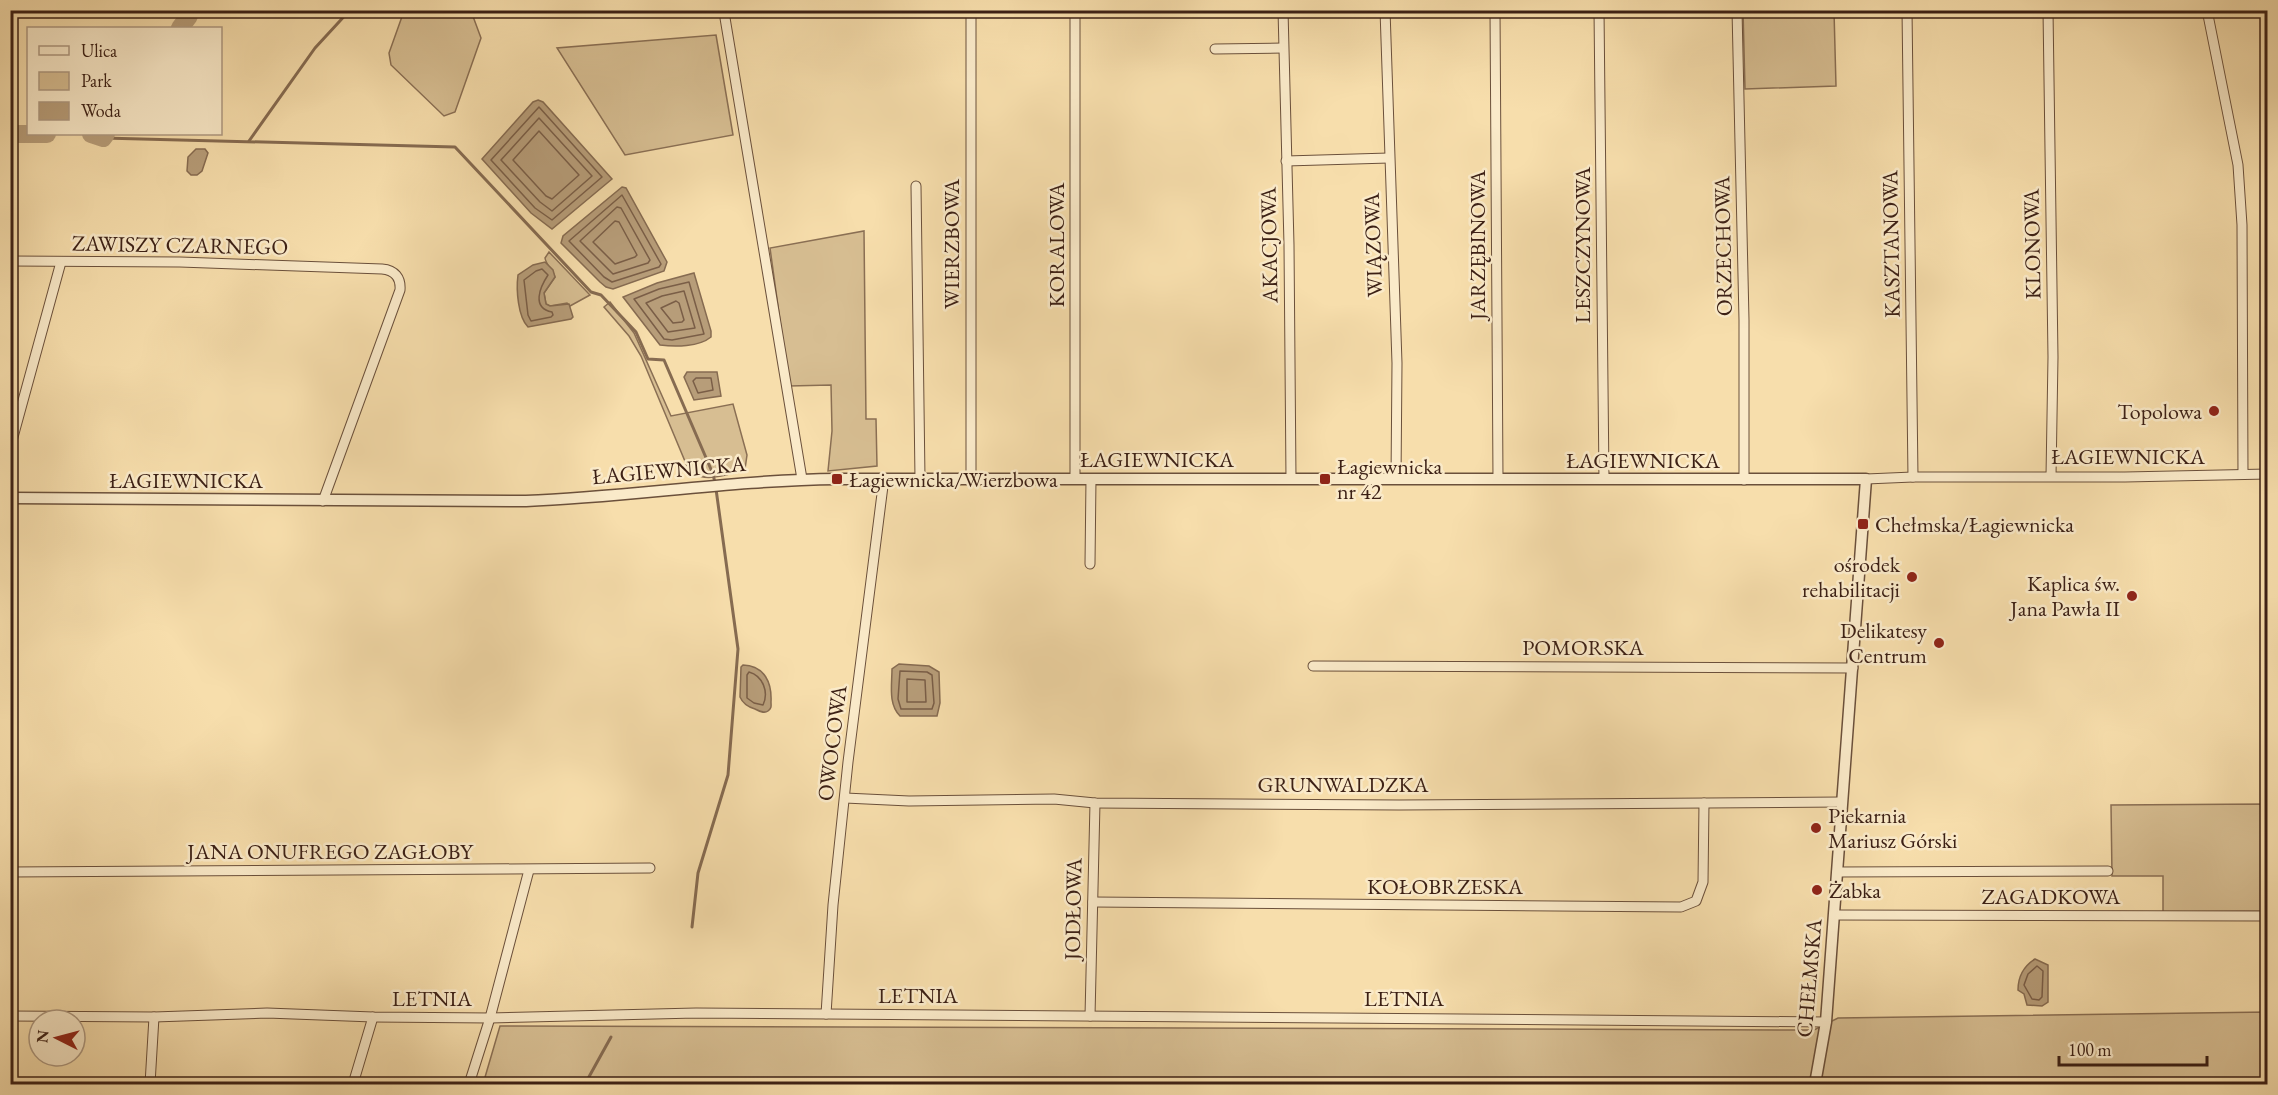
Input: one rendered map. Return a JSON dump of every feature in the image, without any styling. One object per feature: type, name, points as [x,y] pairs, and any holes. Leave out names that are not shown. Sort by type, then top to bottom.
[{"type":"street","name":"WIERZBOWA","points":[[970,10],[971,478]]},
{"type":"street","name":"KORALOWA","points":[[1075,10],[1076,479]]},
{"type":"street","name":"AKACJOWA","points":[[1283,10],[1291,479]]},
{"type":"street","name":"WIĄZOWA","points":[[1385,10],[1397,363],[1396,479]]},
{"type":"street","name":"JARZĘBINOWA","points":[[1495,10],[1498,479]]},
{"type":"street","name":"LESZCZYNOWA","points":[[1599,10],[1604,479]]},
{"type":"street","name":"ORZECHOWA","points":[[1737,10],[1744,320],[1744,480]]},
{"type":"street","name":"KASZTANOWA","points":[[1907,10],[1913,477]]},
{"type":"street","name":"KLONOWA","points":[[2048,10],[2053,357],[2051,476]]},
{"type":"street","points":[[2207,10],[2238,165],[2242,225],[2243,474]]},
{"type":"street","points":[[725,18],[802,479]]},
{"type":"street","points":[[1215,49],[1283,48]]},
{"type":"street","points":[[1286,161],[1389,158]]},
{"type":"street","points":[[916,186],[920,478]]},
{"type":"street","points":[[10,261],[61,262]]},
{"type":"street","name":"ZAWISZY CZARNEGO","points":[[10,448],[61,262],[180,262],[391,270],[398,276],[400,290],[323,501]]},
{"type":"street","name":"ŁAGIEWNICKA","points":[[10,498],[323,501],[546,500],[734,483],[884,478],[1744,480],[2268,474]]},
{"type":"street","name":"OWOCOWA","points":[[826,1014],[833,905],[884,478]]},
{"type":"street","points":[[1090,564],[1091,479]]},
{"type":"street","name":"CHEŁMSKA","points":[[1815,1084],[1826,1022],[1866,479]]},
{"type":"street","name":"POMORSKA","points":[[1313,666],[1852,668]]},
{"type":"street","name":"GRUNWALDZKA","points":[[845,798],[909,801],[1054,799],[1095,802],[1842,802]]},
{"type":"street","name":"JODŁOWA","points":[[1090,1016],[1095,802]]},
{"type":"street","name":"KOŁOBRZESKA","points":[[1093,902],[1681,907],[1696,901],[1702,882],[1704,803]]},
{"type":"street","name":"JANA ONUFREGO ZAGŁOBY","points":[[10,872],[650,868]]},
{"type":"street","points":[[469,1084],[490,1018],[529,870]]},
{"type":"street","points":[[1837,872],[2108,871]]},
{"type":"street","name":"ZAGADKOWA","points":[[1834,915],[2268,916]]},
{"type":"street","name":"LETNIA","points":[[10,1016],[154,1017],[267,1013],[490,1018],[696,1013],[1826,1022]]},
{"type":"street","points":[[150,1084],[154,1017]]},
{"type":"street","points":[[353,1084],[373,1017]]},
{"type":"green space","points":[[404,11],[471,11],[481,38],[455,112],[444,116],[391,65],[389,53]]},
{"type":"green space","points":[[1743,11],[1834,11],[1836,86],[1745,89]]},
{"type":"green space","points":[[716,35],[733,135],[625,155],[557,48]]},
{"type":"green space","points":[[864,231],[866,419],[876,419],[877,466],[828,471],[832,431],[831,385],[789,386],[770,248]]},
{"type":"green space","points":[[549,252],[590,295],[570,306],[567,303],[550,306],[546,304],[544,293],[555,277],[545,258]]},
{"type":"green space","points":[[610,302],[634,333],[671,416],[733,404],[747,455],[745,469],[713,477],[700,476],[691,471],[641,356],[629,336],[604,307]]},
{"type":"green space","points":[[2267,804],[2267,911],[2163,912],[2163,876],[2112,876],[2111,805]]},
{"type":"green space","points":[[2268,1012],[2267,1084],[483,1084],[500,1026],[1814,1030],[1838,1018]]},
{"type":"water","points":[[538,100],[543,102],[612,179],[552,229],[531,213],[482,159],[533,102]]},
{"type":"water","points":[[196,149],[205,149],[208,153],[202,171],[197,175],[191,175],[187,171],[188,157]]},
{"type":"water","points":[[622,187],[626,188],[667,262],[664,271],[613,289],[600,282],[561,243],[563,236]]},
{"type":"water","points":[[545,262],[553,270],[555,277],[544,293],[546,304],[550,306],[569,304],[573,317],[528,327],[518,303],[518,275],[533,265]]},
{"type":"water","points":[[694,273],[711,337],[694,344],[660,345],[623,297],[657,283]]},
{"type":"water","points":[[687,372],[717,372],[721,396],[694,400],[684,377]]},
{"type":"water","points":[[899,664],[929,666],[939,672],[940,703],[937,716],[900,716],[896,711],[892,694],[892,669]]},
{"type":"water","points":[[743,665],[757,669],[766,677],[770,688],[771,706],[766,712],[750,707],[740,697],[741,667]]},
{"type":"water","points":[[2035,959],[2048,965],[2048,1002],[2042,1006],[2027,1005],[2024,994],[2018,990],[2022,972]]},
{"type":"waterway","points":[[189,16],[193,10]]},
{"type":"waterway","points":[[249,141],[315,48],[350,10]]},
{"type":"waterway","points":[[181,27],[189,16]]},
{"type":"waterway","points":[[10,134],[27,134]]},
{"type":"waterway","points":[[94,135],[103,138],[105,135]]},
{"type":"waterway","points":[[103,138],[455,147],[591,292],[601,295],[636,332],[648,359],[664,360],[715,483]]},
{"type":"waterway","points":[[692,927],[698,873],[728,775],[738,649],[716,489]]},
{"type":"waterway","points":[[585,1084],[611,1037]]},
{"type":"place","name":"Topolowa","points":[[2214,411]]},
{"type":"place","name":"Łagiewnicka/Wierzbowa","points":[[837,479]]},
{"type":"place","name":"Łagiewnicka nr 42","points":[[1325,479]]},
{"type":"place","name":"Chełmska/Łagiewnicka","points":[[1863,524]]},
{"type":"place","name":"ośrodek rehabilitacji","points":[[1912,577]]},
{"type":"place","name":"Kaplica św. Jana Pawła II","points":[[2132,596]]},
{"type":"place","name":"Delikatesy Centrum","points":[[1939,643]]},
{"type":"place","name":"Piekarnia Mariusz Górski","points":[[1816,828]]},
{"type":"place","name":"Żabka","points":[[1817,890]]}]
